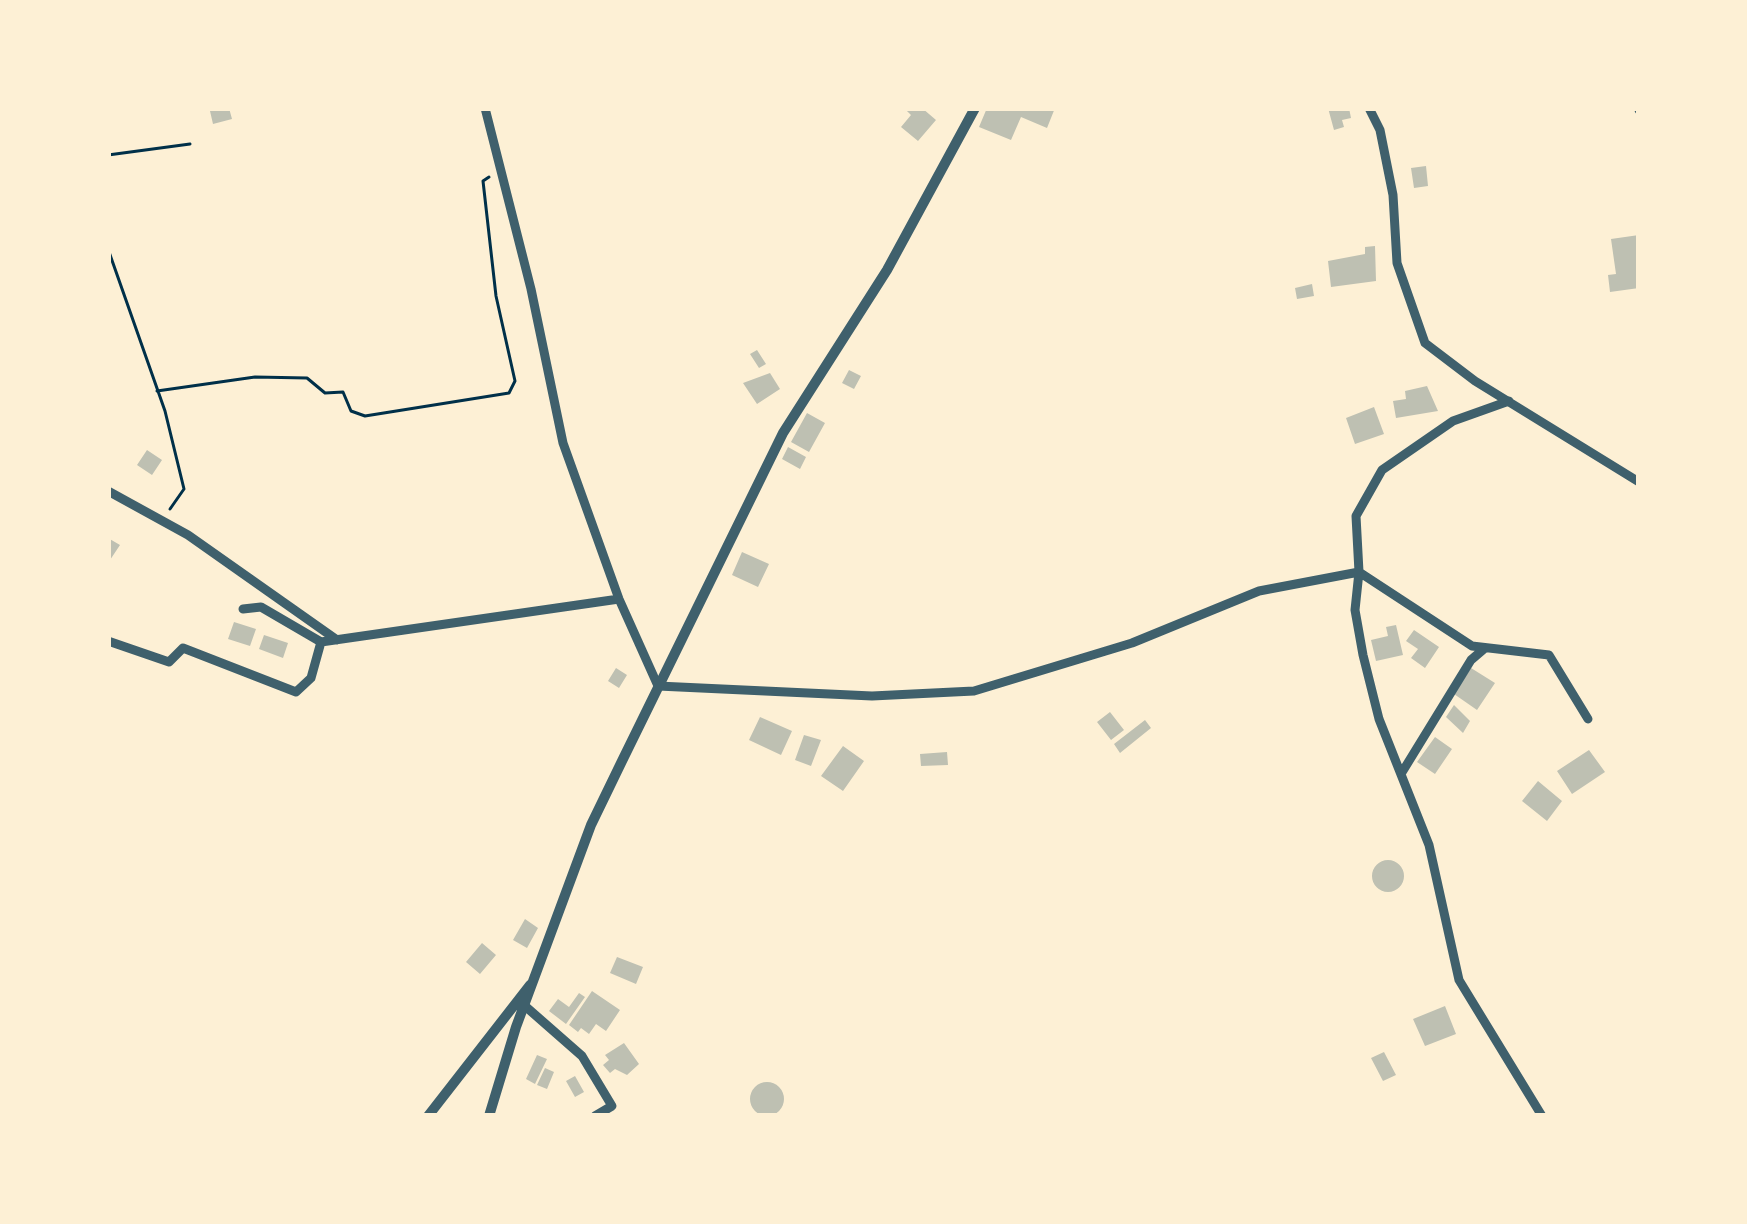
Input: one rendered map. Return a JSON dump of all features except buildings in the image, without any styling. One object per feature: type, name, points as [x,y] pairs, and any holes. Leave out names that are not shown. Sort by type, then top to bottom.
[{"type":"street","points":[[484,108],[563,443],[619,599],[658,686]]},
{"type":"street","points":[[489,1116],[591,825],[658,686],[783,433],[887,270],[976,108]]},
{"type":"street","points":[[1369,108],[1380,130],[1393,194],[1397,263],[1425,343],[1639,482]]},
{"type":"street","points":[[1509,400],[1453,421],[1382,470],[1355,515],[1359,572],[1355,610],[1363,655],[1429,845],[1459,980],[1543,1116]]},
{"type":"street","points":[[108,490],[162,520],[337,640]]},
{"type":"street","points":[[658,686],[872,696],[974,691],[1132,643],[1259,592],[1359,572],[1472,646],[1550,655],[1588,719]]},
{"type":"street","points":[[243,609],[261,607],[321,642],[619,599]]},
{"type":"street","points":[[108,641],[169,662],[183,648],[296,692],[311,678],[321,642]]},
{"type":"street","points":[[1401,775],[1471,660],[1485,648]]},
{"type":"street","points":[[428,1116],[539,972]]},
{"type":"street","points":[[525,1006],[582,1056],[612,1106],[596,1116]]},
{"type":"path","points":[[108,155],[190,144]]},
{"type":"path","points":[[158,391],[254,377],[307,378],[325,393],[343,392],[351,411],[365,416],[509,393],[515,381],[496,296],[483,181],[501,170]]},
{"type":"path","points":[[108,250],[158,391],[184,488],[162,520]]}]
